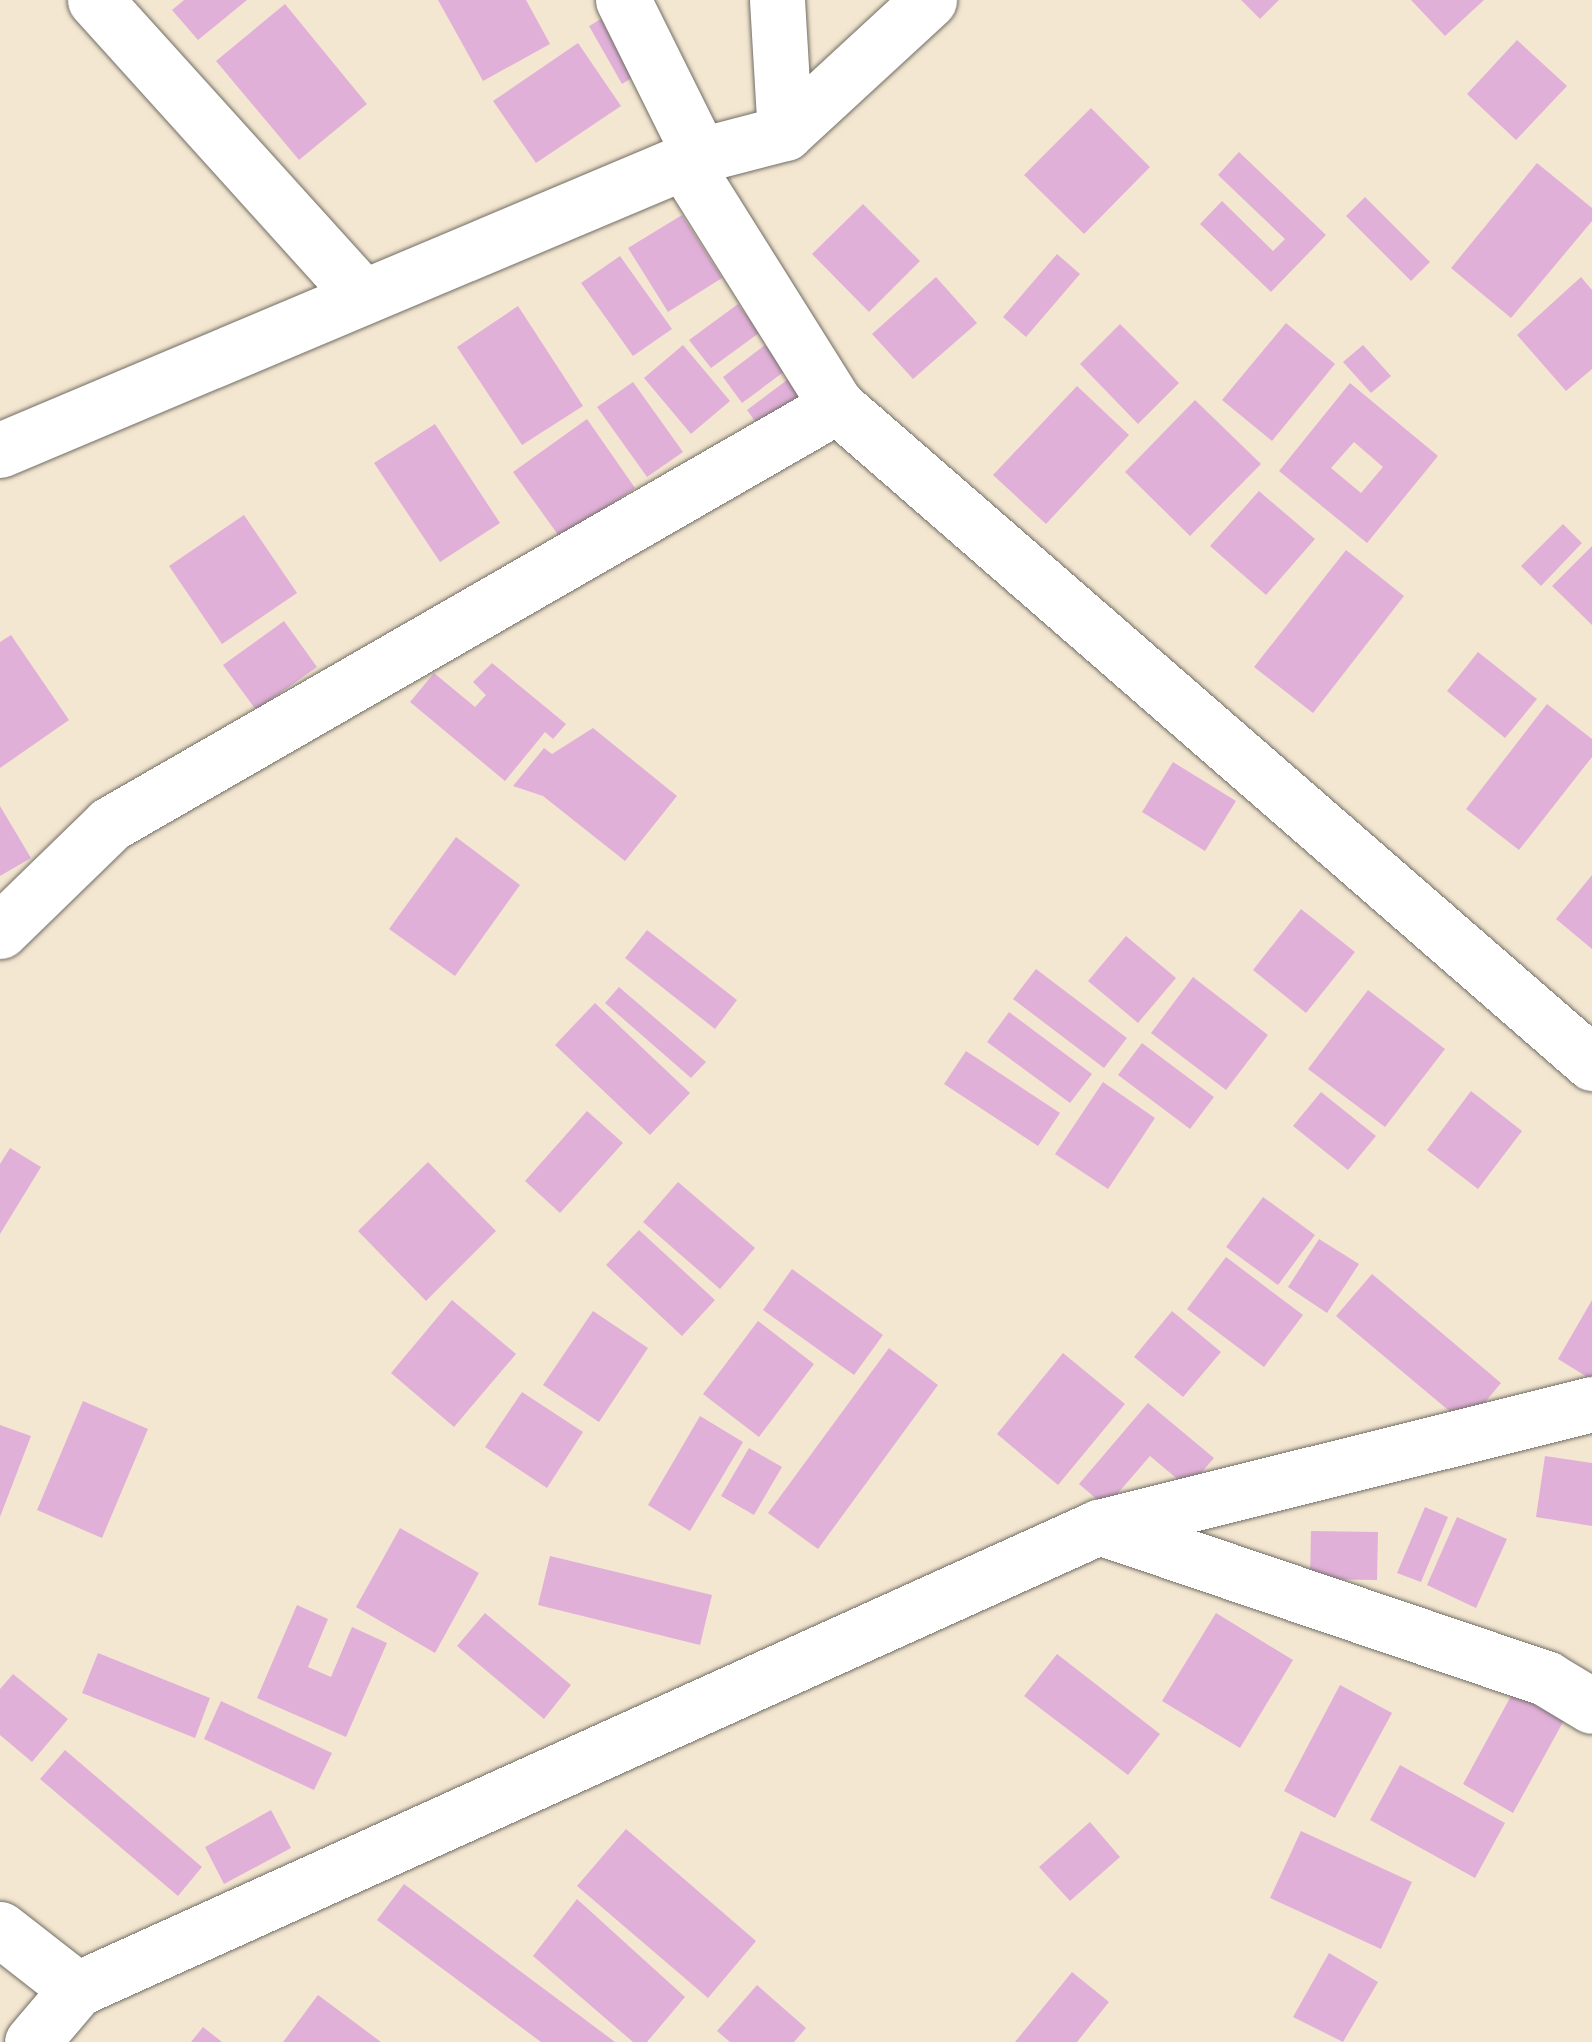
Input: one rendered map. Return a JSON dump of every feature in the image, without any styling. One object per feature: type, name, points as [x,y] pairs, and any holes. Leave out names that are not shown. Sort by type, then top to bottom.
[{"type":"street","points":[[94,0],[361,294]]},
{"type":"street","points":[[623,0],[693,160],[837,406],[1592,1064]]},
{"type":"street","points":[[778,0],[786,133]]},
{"type":"street","points":[[0,450],[361,294],[693,160],[786,133],[929,0]]},
{"type":"street","points":[[0,932],[110,824],[837,406]]},
{"type":"street","points":[[32,2042],[77,1990],[1098,1526],[1592,1404]]},
{"type":"street","points":[[1098,1526],[1546,1679],[1592,1706]]},
{"type":"street","points":[[0,1929],[77,1990]]},
{"type":"building","points":[[184,0],[247,0],[198,40],[172,10]]},
{"type":"building","points":[[438,0],[526,0],[550,44],[483,81]]},
{"type":"building","points":[[1241,0],[1279,0],[1260,19]]},
{"type":"building","points":[[1411,0],[1484,0],[1445,36]]},
{"type":"building","points":[[285,4],[367,104],[299,160],[216,61]]},
{"type":"building","points":[[620,8],[653,65],[622,84],[589,26]]},
{"type":"building","points":[[1517,40],[1567,86],[1516,140],[1467,94]]},
{"type":"building","points":[[578,43],[621,106],[536,163],[493,101]]},
{"type":"building","points":[[1091,108],[1150,167],[1084,234],[1024,175]]},
{"type":"building","points":[[1239,152],[1326,235],[1271,292],[1200,224],[1222,201],[1273,251],[1285,239],[1218,175]]},
{"type":"building","points":[[1537,163],[1592,208],[1592,221],[1511,318],[1451,268]]},
{"type":"building","points":[[1365,197],[1430,262],[1411,281],[1346,216]]},
{"type":"building","points":[[863,204],[920,261],[869,312],[812,254]]},
{"type":"building","points":[[682,215],[722,278],[668,312],[628,248]]},
{"type":"building","points":[[1057,254],[1080,274],[1026,337],[1003,317]]},
{"type":"building","points":[[620,256],[672,329],[633,356],[581,283]]},
{"type":"building","points":[[936,277],[977,323],[913,379],[872,334]]},
{"type":"building","points":[[1581,277],[1592,290],[1592,369],[1566,391],[1517,335]]},
{"type":"building","points":[[738,304],[759,333],[711,368],[689,340]]},
{"type":"building","points":[[518,306],[583,406],[522,445],[457,347]]},
{"type":"building","points":[[1286,323],[1335,364],[1272,441],[1222,400]]},
{"type":"building","points":[[1120,324],[1179,383],[1138,424],[1080,364]]},
{"type":"building","points":[[683,345],[730,401],[691,434],[644,378]]},
{"type":"building","points":[[765,345],[785,371],[742,403],[723,377]]},
{"type":"building","points":[[1363,345],[1391,376],[1371,393],[1343,362]]},
{"type":"building","points":[[791,377],[804,396],[760,428],[747,410]]},
{"type":"building","points":[[633,382],[683,452],[647,477],[597,407]]},
{"type":"building","points":[[1350,383],[1438,456],[1367,543],[1279,471]],"holes":[[[1354,442],[1383,467],[1361,493],[1331,468]]]},
{"type":"building","points":[[1077,386],[1129,435],[1046,524],[993,475]]},
{"type":"building","points":[[1195,400],[1261,464],[1190,536],[1125,472]]},
{"type":"building","points":[[587,419],[635,488],[561,539],[513,472]]},
{"type":"building","points":[[435,424],[500,523],[440,562],[374,463]]},
{"type":"building","points":[[1259,491],[1315,539],[1266,595],[1210,546]]},
{"type":"building","points":[[244,515],[297,593],[222,644],[169,566]]},
{"type":"building","points":[[1563,524],[1582,543],[1541,586],[1521,566]]},
{"type":"building","points":[[1592,546],[1592,625],[1552,586]]},
{"type":"building","points":[[1346,550],[1404,596],[1313,713],[1254,667]]},
{"type":"building","points":[[284,621],[317,667],[256,710],[223,665]]},
{"type":"building","points":[[11,635],[69,720],[0,768],[0,642]]},
{"type":"building","points":[[1478,652],[1537,699],[1505,738],[1447,691]]},
{"type":"building","points":[[492,663],[566,724],[553,739],[545,732],[505,781],[410,702],[434,673],[475,707],[486,695],[473,682]]},
{"type":"building","points":[[1547,704],[1592,739],[1592,757],[1519,850],[1466,809]]},
{"type":"building","points":[[593,728],[677,796],[625,861],[543,796],[513,786],[544,748],[552,754]]},
{"type":"building","points":[[1173,762],[1236,801],[1205,851],[1142,812]]},
{"type":"building","points":[[0,806],[31,858],[0,876]]},
{"type":"building","points":[[456,837],[520,885],[455,976],[389,929]]},
{"type":"building","points":[[1592,875],[1592,949],[1556,919]]},
{"type":"building","points":[[1301,909],[1355,952],[1306,1013],[1253,970]]},
{"type":"building","points":[[647,930],[737,1000],[715,1029],[625,958]]},
{"type":"building","points":[[1126,936],[1176,978],[1138,1023],[1088,981]]},
{"type":"building","points":[[1036,969],[1127,1038],[1104,1068],[1013,999]]},
{"type":"building","points":[[1193,977],[1268,1035],[1226,1090],[1151,1033]]},
{"type":"building","points":[[619,987],[706,1062],[691,1078],[605,1003]]},
{"type":"building","points":[[1368,990],[1445,1049],[1385,1127],[1308,1069]]},
{"type":"building","points":[[595,1003],[690,1093],[650,1135],[555,1045]]},
{"type":"building","points":[[1009,1012],[1092,1074],[1070,1103],[987,1042]]},
{"type":"building","points":[[1142,1043],[1214,1097],[1190,1129],[1118,1075]]},
{"type":"building","points":[[966,1051],[1060,1113],[1038,1146],[944,1084]]},
{"type":"building","points":[[1103,1082],[1155,1118],[1108,1189],[1055,1154]]},
{"type":"building","points":[[1471,1091],[1522,1131],[1478,1189],[1427,1150]]},
{"type":"building","points":[[1321,1092],[1376,1136],[1348,1170],[1293,1126]]},
{"type":"building","points":[[587,1111],[623,1143],[560,1213],[525,1181]]},
{"type":"building","points":[[10,1148],[41,1167],[0,1234],[0,1164]]},
{"type":"building","points":[[428,1162],[496,1231],[426,1301],[358,1231]]},
{"type":"building","points":[[678,1182],[755,1248],[720,1289],[643,1222]]},
{"type":"building","points":[[1263,1197],[1315,1235],[1278,1285],[1226,1247]]},
{"type":"building","points":[[639,1230],[715,1300],[682,1336],[606,1265]]},
{"type":"building","points":[[1319,1239],[1359,1264],[1327,1313],[1288,1287]]},
{"type":"building","points":[[1226,1257],[1303,1315],[1264,1367],[1187,1309]]},
{"type":"building","points":[[792,1269],[883,1335],[854,1375],[763,1310]]},
{"type":"building","points":[[1372,1274],[1501,1383],[1466,1425],[1336,1316]]},
{"type":"building","points":[[452,1300],[516,1354],[454,1427],[391,1373]]},
{"type":"building","points":[[1592,1300],[1592,1380],[1558,1359]]},
{"type":"building","points":[[593,1311],[648,1348],[599,1422],[543,1385]]},
{"type":"building","points":[[1172,1311],[1221,1352],[1183,1397],[1134,1357]]},
{"type":"building","points":[[758,1321],[814,1364],[759,1437],[703,1394]]},
{"type":"building","points":[[889,1348],[938,1385],[818,1549],[768,1513]]},
{"type":"building","points":[[1063,1353],[1125,1404],[1058,1485],[997,1434]]},
{"type":"building","points":[[522,1392],[583,1432],[547,1488],[485,1447]]},
{"type":"building","points":[[83,1401],[148,1429],[102,1538],[37,1510]]},
{"type":"building","points":[[1148,1403],[1214,1458],[1188,1488],[1150,1456],[1106,1507],[1079,1484]]},
{"type":"building","points":[[700,1416],[743,1442],[690,1531],[648,1505]]},
{"type":"building","points":[[0,1425],[31,1436],[0,1517]]},
{"type":"building","points":[[749,1448],[782,1467],[754,1515],[721,1496]]},
{"type":"building","points":[[1545,1456],[1592,1463],[1592,1526],[1536,1517]]},
{"type":"building","points":[[1425,1507],[1448,1517],[1421,1582],[1397,1573]]},
{"type":"building","points":[[1457,1517],[1507,1539],[1476,1608],[1427,1585]]},
{"type":"building","points":[[400,1528],[479,1573],[435,1653],[356,1607]]},
{"type":"building","points":[[1311,1531],[1378,1532],[1377,1580],[1310,1579]]},
{"type":"building","points":[[550,1556],[712,1595],[700,1645],[538,1605]]},
{"type":"building","points":[[297,1605],[328,1619],[308,1667],[331,1677],[352,1627],[387,1643],[346,1737],[257,1698]]},
{"type":"building","points":[[485,1613],[571,1685],[544,1719],[457,1646]]},
{"type":"building","points":[[1216,1613],[1293,1660],[1240,1748],[1162,1701]]},
{"type":"building","points":[[98,1653],[210,1698],[195,1738],[82,1693]]},
{"type":"building","points":[[1057,1654],[1160,1734],[1128,1775],[1024,1696]]},
{"type":"building","points":[[13,1674],[68,1719],[32,1762],[0,1735],[0,1689]]},
{"type":"building","points":[[1340,1685],[1392,1713],[1335,1818],[1284,1791]]},
{"type":"building","points":[[1517,1685],[1568,1713],[1513,1813],[1463,1784]]},
{"type":"building","points":[[221,1701],[332,1753],[314,1790],[204,1739]]},
{"type":"building","points":[[65,1750],[202,1867],[178,1896],[40,1779]]},
{"type":"building","points":[[1400,1765],[1505,1823],[1475,1878],[1370,1820]]},
{"type":"building","points":[[271,1810],[291,1848],[224,1884],[205,1847]]},
{"type":"building","points":[[1090,1822],[1120,1857],[1070,1901],[1039,1867]]},
{"type":"building","points":[[626,1829],[756,1941],[708,1998],[577,1886]]},
{"type":"building","points":[[1301,1831],[1412,1882],[1381,1949],[1270,1898]]},
{"type":"building","points":[[404,1884],[615,2042],[541,2042],[377,1920]]},
{"type":"building","points":[[577,1899],[685,1997],[647,2042],[633,2042],[533,1956]]},
{"type":"building","points":[[1329,1953],[1378,1982],[1343,2042],[1293,2017]]},
{"type":"building","points":[[1072,1972],[1109,2002],[1077,2042],[1015,2042]]},
{"type":"building","points":[[757,1985],[806,2028],[794,2042],[730,2042],[717,2031]]},
{"type":"building","points":[[318,1995],[381,2042],[283,2042]]},
{"type":"building","points":[[203,2027],[222,2042],[191,2042]]}]
